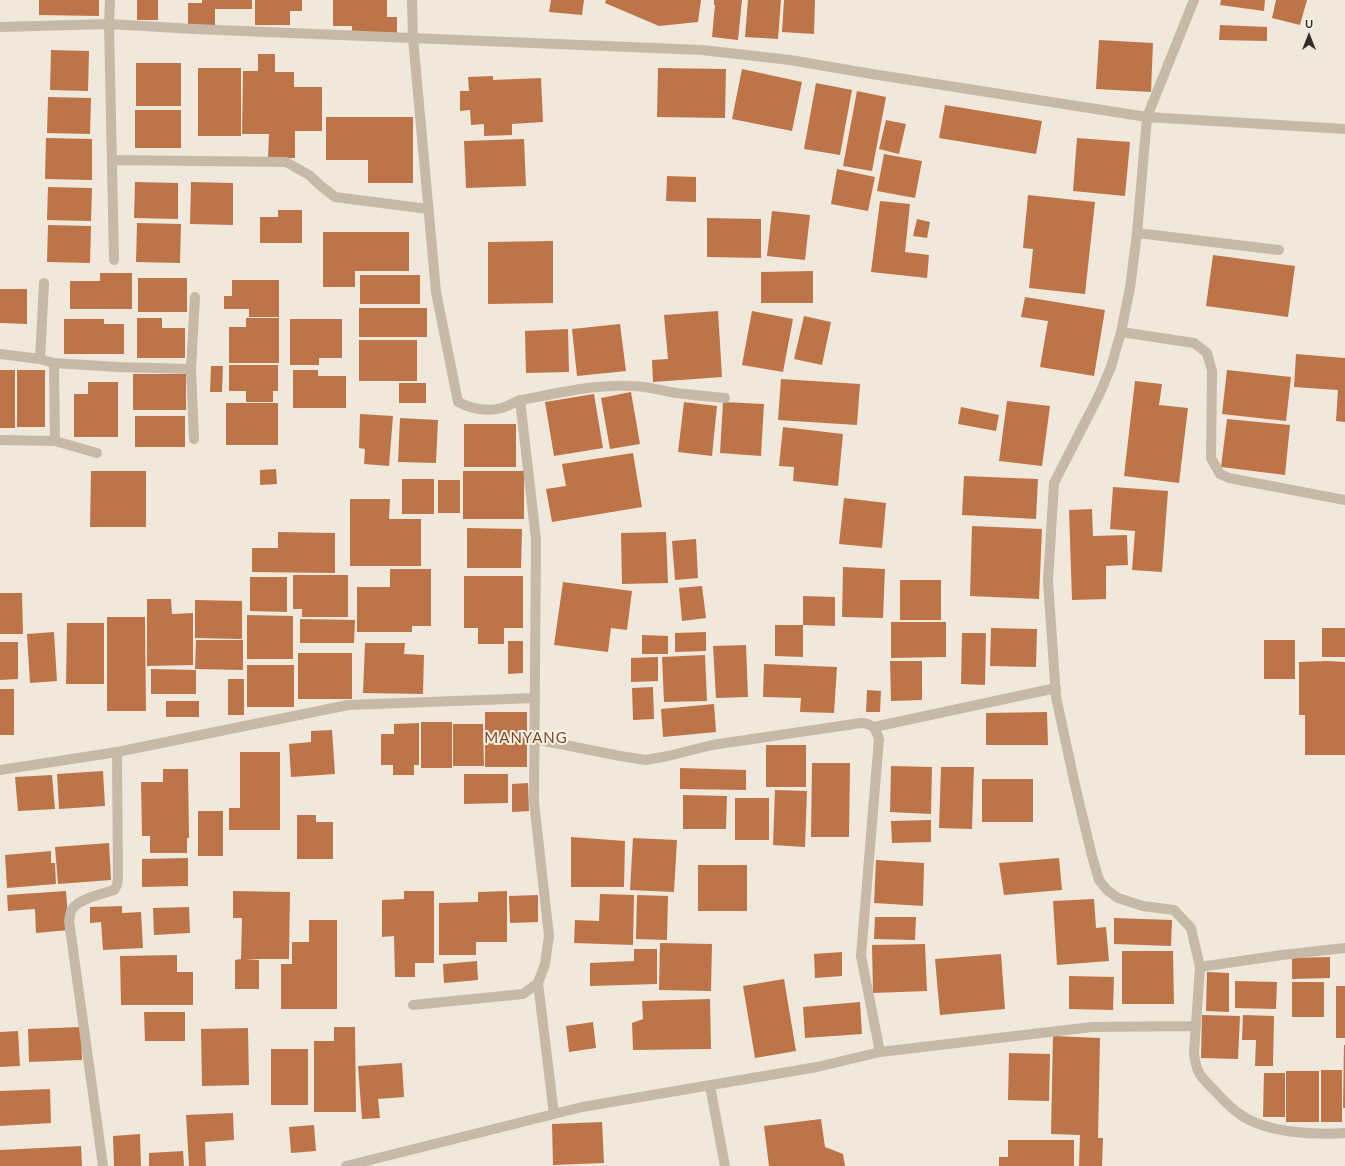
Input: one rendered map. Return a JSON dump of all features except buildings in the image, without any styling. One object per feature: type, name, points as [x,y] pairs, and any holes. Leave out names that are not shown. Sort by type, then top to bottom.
[{"type":"street","points":[[110,0],[109,24],[114,260]]},
{"type":"street","points":[[412,0],[413,38],[436,292],[458,402],[468,406],[484,409],[502,408],[520,400],[587,388],[614,386],[645,387],[671,392],[725,398]]},
{"type":"street","points":[[1194,0],[1147,117],[1137,233],[1130,288],[1122,332],[1111,367],[1099,395],[1054,483],[1048,581],[1056,697],[1075,785],[1099,880],[1107,890],[1118,898],[1143,906],[1174,910],[1191,928],[1200,967],[1194,1053],[1196,1066],[1202,1078],[1241,1115],[1270,1129],[1322,1134],[1345,1133]]},
{"type":"street","points":[[0,26],[109,24],[194,29],[702,50],[790,60],[1147,117],[1345,129]]},
{"type":"street","points":[[112,160],[286,162],[309,175],[335,197],[428,209]]},
{"type":"street","points":[[1137,233],[1279,250]]},
{"type":"street","points":[[40,359],[44,283]]},
{"type":"street","points":[[194,439],[191,369],[195,297]]},
{"type":"street","points":[[1122,332],[1194,343],[1207,353],[1212,371],[1211,458],[1220,474],[1229,478],[1345,500]]},
{"type":"street","points":[[0,354],[40,359],[54,363],[117,367],[191,369]]},
{"type":"street","points":[[54,363],[54,441]]},
{"type":"street","points":[[520,400],[536,539],[534,802],[549,936],[545,964],[538,982],[554,1114]]},
{"type":"street","points":[[0,440],[54,441],[97,452]]},
{"type":"street","points":[[535,739],[646,760],[712,745],[853,724],[867,723],[874,726],[1056,688]]},
{"type":"street","points":[[0,770],[117,752],[348,705],[535,698]]},
{"type":"street","points":[[874,726],[879,739],[861,956],[880,1052]]},
{"type":"street","points":[[103,1166],[69,920],[70,913],[74,907],[92,896],[114,890],[117,885],[117,752]]},
{"type":"street","points":[[1200,967],[1282,955],[1345,948]]},
{"type":"street","points":[[413,1005],[523,994],[538,982]]},
{"type":"street","points":[[346,1166],[582,1107],[817,1067],[880,1052],[1092,1027],[1196,1026]]},
{"type":"street","points":[[710,1086],[725,1166]]},
{"type":"district","name":"MANYANG","points":[[526,738]]}]
